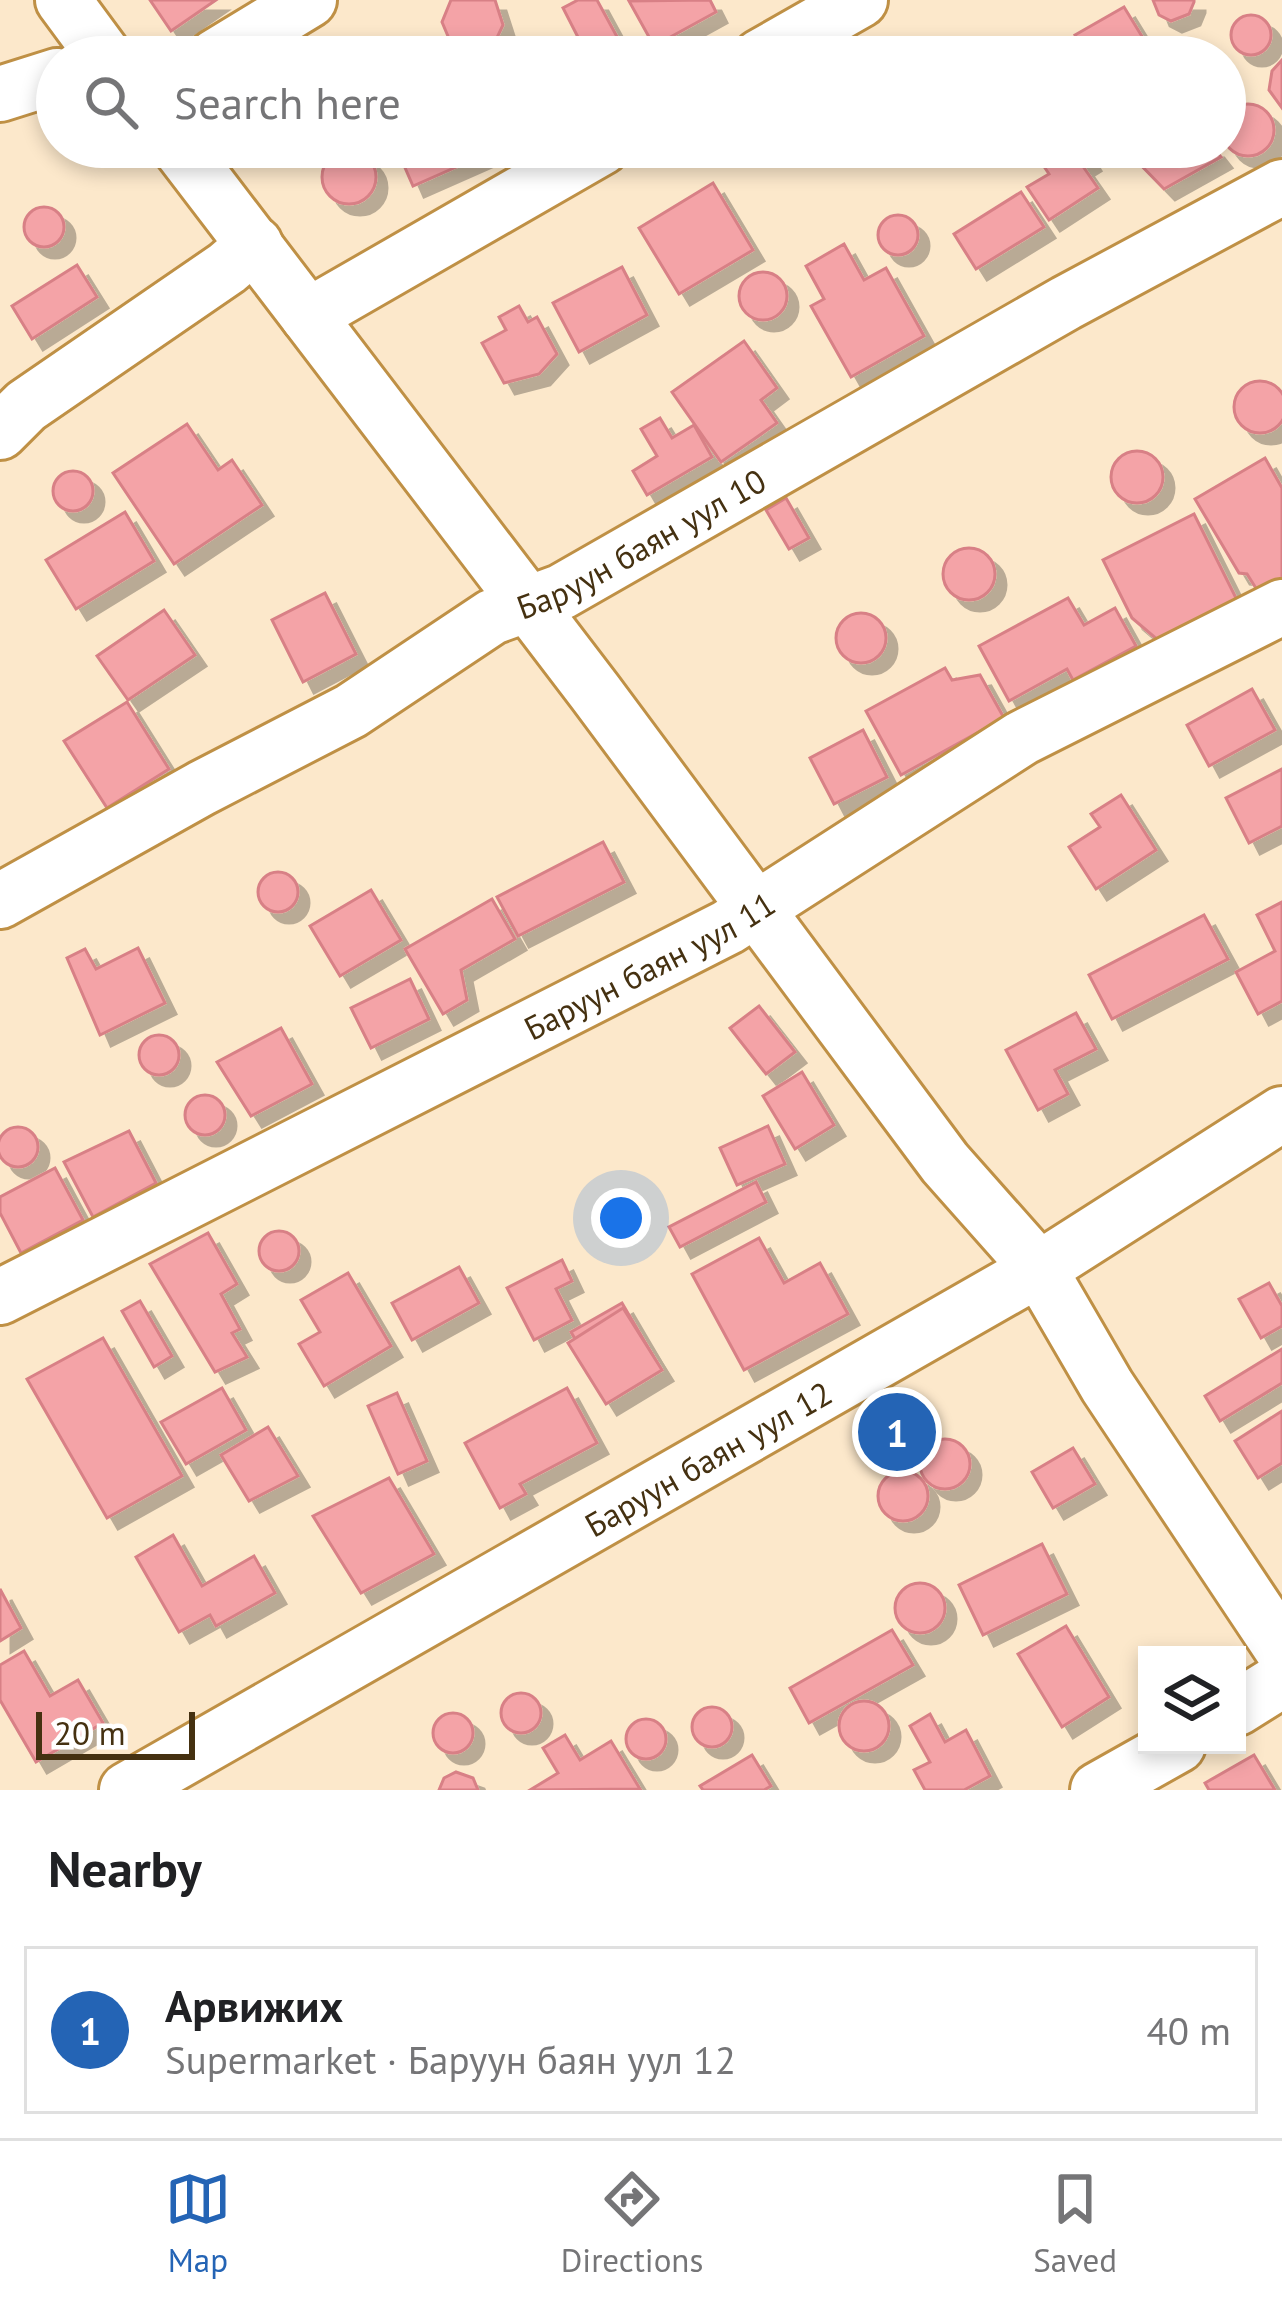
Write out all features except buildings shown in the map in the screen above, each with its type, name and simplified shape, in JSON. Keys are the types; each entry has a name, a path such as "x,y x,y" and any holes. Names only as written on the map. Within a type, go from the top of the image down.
{"street":[{"path":"63,0 90,36"},
{"path":"250,36 309,0"},
{"path":"797,36 860,0"},
{"path":"0,94 36,83"},
{"path":"195,168 945,1163 1039,1269 1107,1386 1282,1649"},
{"path":"308,316 565,168"},
{"name":"Баруун баян уул 10","path":"0,901 351,711 492,617 561,592 1066,303 1282,187"},
{"path":"0,431 26,406 255,244"},
{"name":"Баруун баян уул 11","path":"0,1297 758,910 1022,738 1282,607"},
{"name":"Баруун баян уул 12","path":"127,1790 1039,1269 1282,1114"},
{"path":"1246,1702 1282,1680"},
{"path":"1098,1790 1162,1754"}],"place":[{"name":"Арвижих","path":"897,1432"}]}
